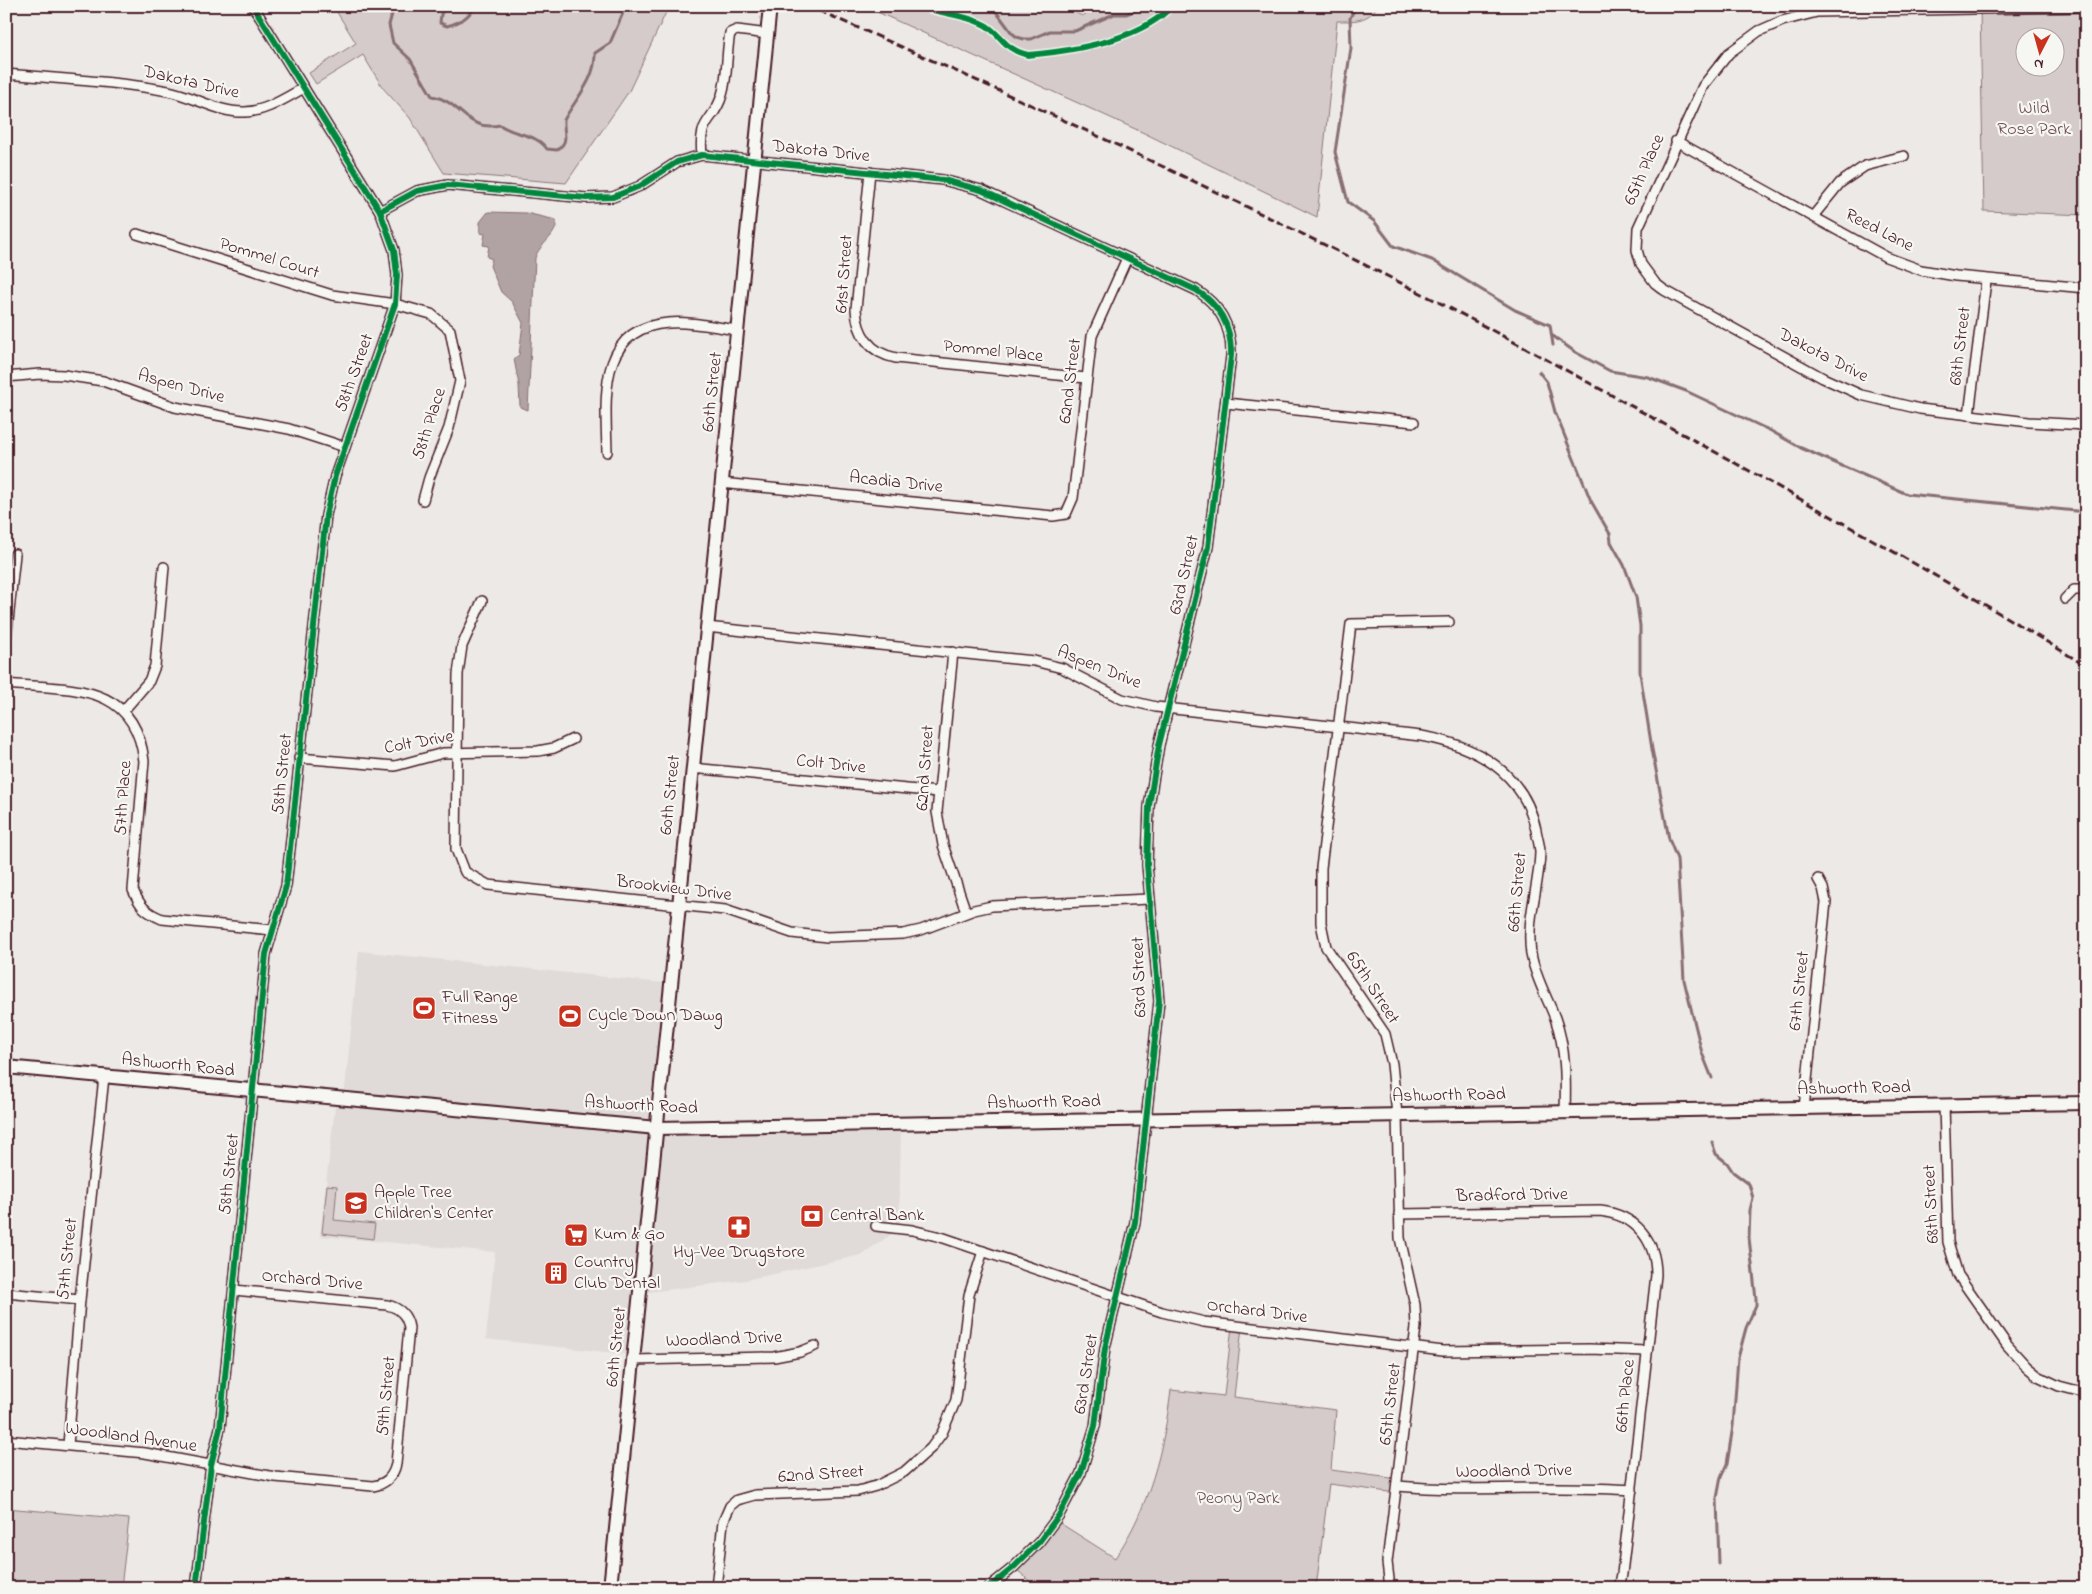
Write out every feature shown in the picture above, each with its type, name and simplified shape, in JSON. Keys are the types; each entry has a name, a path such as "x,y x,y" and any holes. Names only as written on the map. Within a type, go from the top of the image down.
{"main road":[{"name":"60th Street","path":"610,1588 770,6"},
{"name":"Ashworth Road","path":"6,1067 657,1128 2086,1103"}],"street":[{"name":"58th Street","path":"196,1588 211,1465 220,1428 266,954 286,886 322,540 326,515 345,447 395,304 397,275 394,250 380,211 253,6"},
{"name":"65th Place","path":"1638,253 1636,241 1642,216 1694,102 1715,68 1729,53 1759,31 1800,15 1841,8 2086,7"},
{"path":"702,155 702,129 719,104 723,94 730,33 737,30 768,34"},
{"name":"Dakota Drive","path":"6,74 144,87 173,92 222,109 243,112 266,108 304,88"},
{"name":"Reed Lane","path":"1676,141 1895,260 1922,270 1986,281 2086,288"},
{"name":"Dakota Drive","path":"380,211 417,191 448,185 586,198 614,197 640,186 678,162 702,155 943,180 967,184 1206,296 1224,317 1229,332"},
{"path":"1814,215 1840,183 1865,166 1904,156"},
{"name":"61st Street","path":"870,172 857,320 859,330 871,347 880,353 896,358"},
{"name":"Pommel Court","path":"137,234 332,295 395,304"},
{"name":"Dakota Drive","path":"1638,253 1647,274 1664,290 1838,385 1892,404 2029,422 2086,425"},
{"name":"62nd Street","path":"1066,514 1073,498 1092,336 1127,258"},
{"name":"68th Street","path":"1969,415 1986,281"},
{"name":"58th Place","path":"395,304 431,314 450,330 460,381 449,428 429,478 424,500"},
{"path":"607,452 607,378 616,354 623,344 643,329 668,323 737,330"},
{"name":"63rd Street","path":"988,1588 1014,1567 1039,1542 1059,1515 1081,1473 1095,1426 1105,1348 1135,1222 1158,1001 1150,899 1147,836 1148,806 1159,745 1208,547 1231,356 1229,332"},
{"name":"Pommel Place","path":"896,358 1086,378"},
{"name":"Aspen Drive","path":"6,377 64,374 103,382 175,407 289,429 345,447"},
{"path":"1226,403 1414,422"},
{"name":"Acadia Drive","path":"721,483 1053,516 1066,514"},
{"path":"6,641 15,554"},
{"path":"6,684 88,692 103,697 124,710 149,681 155,666 164,567"},
{"path":"2065,599 2074,590 2086,590"},
{"path":"457,751 458,674 462,646 482,601"},
{"name":"65th Street","path":"1390,1588 1387,1562 1414,1348 1415,1305 1400,1238 1397,1115 1392,1064 1385,1034 1326,947 1320,923 1321,868 1351,624 1449,622"},
{"name":"Aspen Drive","path":"706,627 1034,661 1062,668 1122,699 1168,708 1448,740 1477,753"},
{"name":"62nd Street","path":"953,652 938,792 940,830 966,912"},
{"name":"57th Place","path":"124,710 133,722 142,742 144,761 133,890 146,912 162,919 272,930"},
{"name":"Colt Drive","path":"299,758 376,767 395,766 457,751 538,751 554,748 573,739"},
{"name":"Brookview Drive","path":"457,751 456,849 465,872 488,885 725,910 792,933 827,937 903,934 930,927 966,912 1010,905 1078,904 1150,899"},
{"name":"66th Street","path":"1477,753 1508,776 1521,792 1533,818 1540,851 1536,888 1529,920 1530,944 1534,966 1555,1019 1564,1053 1565,1112"},
{"name":"Colt Drive","path":"692,768 938,792"},
{"name":"67th Street","path":"1804,1108 1826,902 1823,888 1818,878"},
{"name":"57th Street","path":"68,1445 80,1300 104,1076"},
{"name":"68th Street","path":"1944,1105 1947,1225 1952,1260 1970,1295 2006,1345 2027,1367 2038,1376 2058,1386 2086,1393"},
{"name":"Bradford Drive","path":"1399,1214 1600,1211 1625,1218"},
{"name":"66th Place","path":"1619,1588 1632,1490 1656,1263 1649,1240 1641,1230 1625,1218"},
{"name":"Orchard Drive","path":"876,1226 925,1232 1182,1318 1443,1351 1598,1349 1647,1351"},
{"name":"62nd Street","path":"716,1588 723,1522 730,1506 738,1500 755,1495 840,1493 876,1486 904,1472 931,1448 950,1417 956,1400 969,1295 983,1251"},
{"name":"Orchard Drive","path":"234,1290 387,1305"},
{"path":"6,1293 80,1300"},
{"name":"59th Street","path":"370,1486 385,1482 394,1472 408,1341 409,1328 406,1316 400,1310 387,1305"},
{"name":"Woodland Drive","path":"633,1360 781,1356 815,1346"},
{"name":"Woodland Avenue","path":"6,1440 145,1453 275,1477 370,1486"},
{"name":"Woodland Drive","path":"1397,1486 1461,1489 1574,1487 1632,1490"}],"shaded area":[{"path":"488,212 526,213 556,220 555,230 540,248 535,258 528,410 520,407 519,385 514,359 519,355 523,323 512,302 501,292 490,266 492,259 487,257 489,246 483,245 485,234 480,233 480,222"},
{"path":"359,951 672,984 657,1127 901,1123 899,1229 861,1255 745,1280 640,1293 634,1355 486,1339 495,1252 320,1236 336,1099 344,1099"}],"green space":[{"path":"338,6 669,6 629,91 566,183 444,173 410,118 383,88 363,55 316,84 309,73 356,43 335,9"},
{"path":"864,6 1063,6 1082,16 1100,6 1378,6 1369,15 1360,20 1337,21 1317,217 1144,133"},
{"name":"Wild Rose Park","path":"2086,7 2086,215 1984,211 1980,9"},
{"path":"327,1185 337,1186 334,1220 375,1224 373,1239 322,1233"},
{"name":"Peony Park","path":"1232,1326 1242,1327 1234,1397 1336,1410 1331,1470 1398,1479 1396,1493 1329,1484 1316,1588 1037,1588 1014,1567 1055,1520 1115,1558 1137,1519 1153,1477 1164,1434 1171,1390 1224,1396"},
{"path":"6,1508 129,1519 121,1588 6,1588"}],"waterway":[{"path":"394,6 389,25 393,43 410,59 432,96 451,104 479,124 488,126 500,125 506,129 532,137 547,149 557,150 565,140 564,120 589,80 595,53 610,43 626,6"},
{"path":"446,6 441,14 440,23 447,26 467,17 474,6"},
{"path":"992,6 1012,33 1024,39 1031,39 1050,31 1075,31 1114,14 1126,14 1147,6"},
{"path":"1356,6 1350,18 1351,48 1335,152 1348,202 1374,221 1393,246 1432,260 1515,310 1550,325 1553,345"},
{"path":"1553,336 1575,352 1610,371 1648,377 1686,391 1771,431 1801,448 1907,494 2086,512"},
{"path":"1539,372 1547,382 1555,412 1591,501 1610,534 1611,542 1624,565 1636,597 1640,626 1640,673 1669,839 1677,859 1684,980 1702,1053 1712,1078"},
{"path":"1712,1142 1716,1154 1727,1163 1733,1172 1749,1184 1753,1198 1750,1210 1749,1238 1756,1299 1756,1305 1746,1328 1738,1358 1733,1426 1727,1464 1721,1477 1717,1498 1719,1564"}],"railway":[{"path":"808,6 1102,138 1319,242 1430,298 1746,469 1942,579 2086,666"}],"cycle path":[{"path":"196,1588 211,1465 220,1428 266,954 286,886 326,515 335,476 395,304 397,275 394,250 380,211 253,6"},
{"path":"918,6 966,18 988,26 1012,49 1028,55 1105,42 1142,27 1158,18 1172,6"},
{"path":"380,211 417,191 448,185 586,198 613,197 640,186 677,162 702,155 943,180 981,190 1196,290 1212,303 1227,326 1231,356 1208,547 1159,745 1149,806 1147,865 1159,1001 1135,1222 1105,1348 1095,1426 1081,1473 1059,1515 1039,1542 1014,1567 988,1588"}],"place":[{"name":"Full Range Fitness","path":"424,1008"},
{"name":"Cycle Down Dawg","path":"570,1016"},
{"name":"Apple Tree Children's Center","path":"356,1203"},
{"name":"Central Bank","path":"812,1216"},
{"name":"Hy-Vee Drugstore","path":"739,1227"},
{"name":"Kum & Go","path":"576,1235"},
{"name":"Country Club Dental","path":"556,1273"}]}
